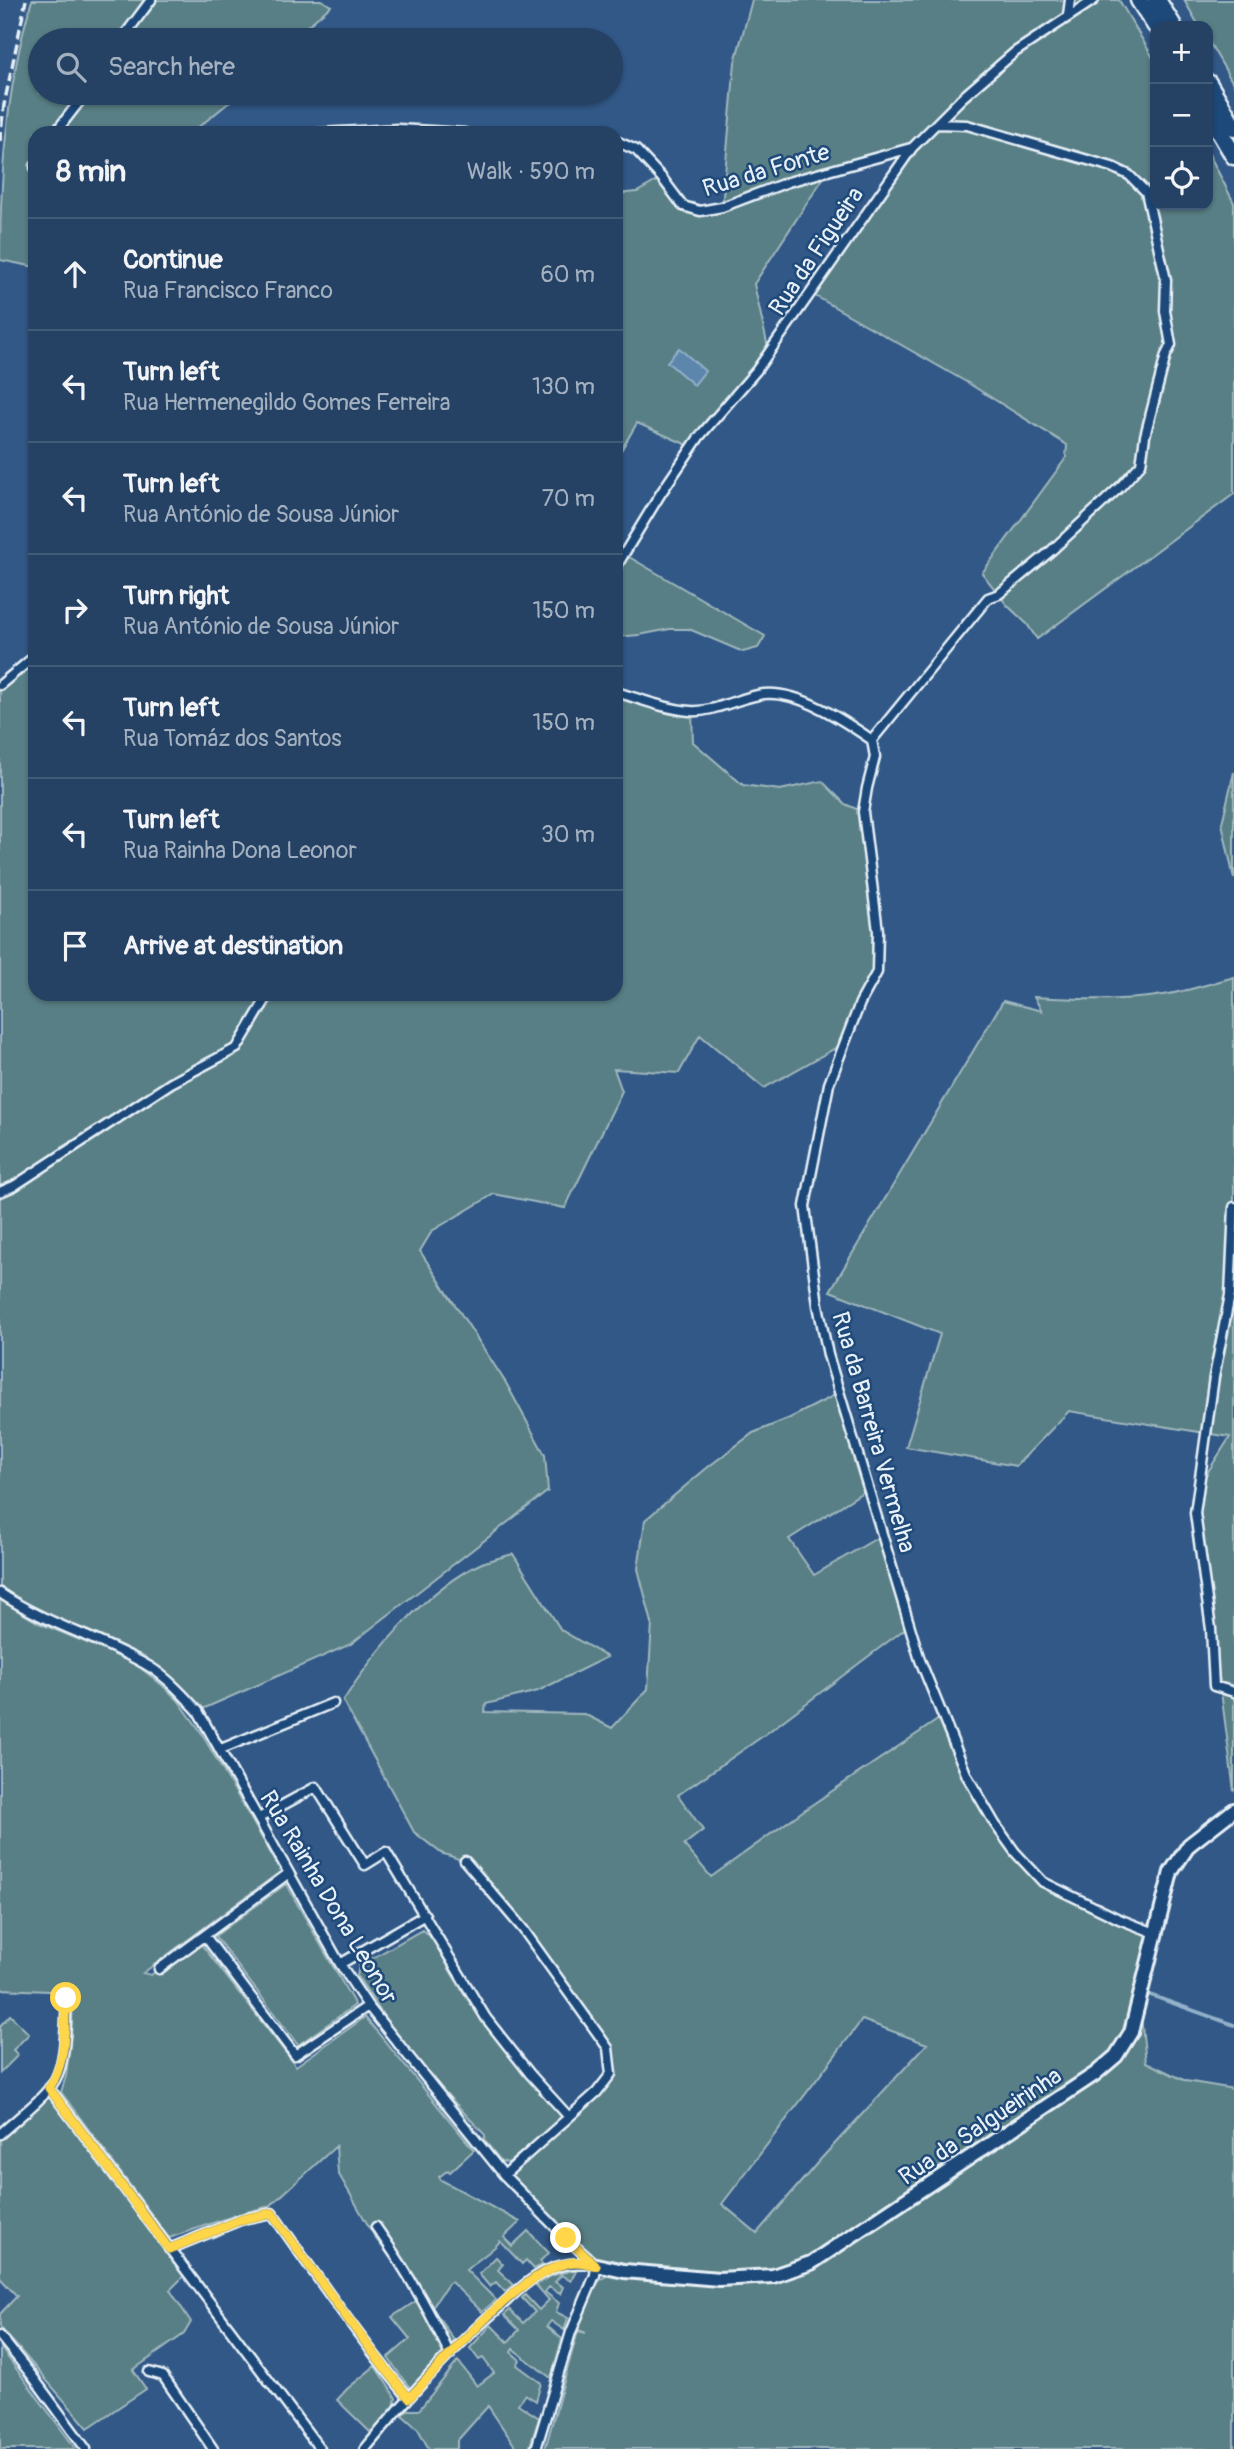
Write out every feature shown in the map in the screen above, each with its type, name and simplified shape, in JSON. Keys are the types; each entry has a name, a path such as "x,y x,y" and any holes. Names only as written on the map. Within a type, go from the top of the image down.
{"highway":[{"path":"1139,0 1153,21"},
{"path":"1157,0 1170,21"},
{"path":"1209,84 1234,127"},
{"path":"1213,120 1234,156"}],"street":[{"path":"130,28 151,0"},
{"path":"1068,15 1070,0"},
{"name":"Rua da Figueira","path":"623,556 699,437 756,371 912,148 1015,52 1094,0"},
{"path":"60,126 77,105"},
{"path":"623,694 692,712 765,694 796,699 837,716 872,740 988,598 999,594 1052,550 1141,464 1145,436 1171,345 1165,312 1166,280 1146,192 1129,174 1112,167 967,125 937,124"},
{"name":"Rua da Fonte","path":"623,144 636,150 683,206 699,212 722,207 788,182 912,148"},
{"path":"0,685 28,662"},
{"name":"Rua da Barreira Vermelha","path":"872,740 875,757 863,812 878,931 877,972 860,1003 830,1084 805,1206 818,1305 828,1355 920,1660 967,1776 985,1808 1015,1852 1043,1882 1119,1919 1155,1933"},
{"path":"0,1192 14,1186 171,1083 237,1048 265,1001"},
{"path":"1234,1207 1230,1294 1214,1377 1195,1513 1211,1629 1214,1686 1234,1692"},
{"name":"Rua Rainha Dona Leonor","path":"0,1593 37,1616 125,1653 153,1669 177,1688 198,1711 340,1964 368,2006 504,2175 596,2266"},
{"path":"221,1749 333,1703"},
{"path":"259,1818 316,1787 365,1865 386,1853 486,2018 530,2074 569,2117"},
{"name":"Rua da Salgueirinha","path":"596,2266 719,2279 773,2276 811,2263 1095,2074 1116,2056 1131,2032 1171,1872 1189,1845 1234,1810"},
{"path":"465,1861 523,1928 608,2048 611,2074 597,2092 504,2175"},
{"path":"159,1969 289,1873"},
{"path":"340,1964 425,1915"},
{"path":"205,1936 295,2055 368,2006"},
{"path":"0,2134 57,2078 62,2060 66,1998"},
{"path":"49,2088 320,2449"},
{"path":"169,2249 243,2219 272,2213 330,2297 409,2398"},
{"path":"376,2227 430,2311 450,2355"},
{"path":"365,2449 409,2398 478,2326 534,2278 545,2271 576,2262 596,2266 595,2275 571,2332 537,2448"},
{"path":"0,2336 86,2449"},
{"path":"149,2372 163,2376 214,2449"}],"green space":[{"path":"32,0 321,0 331,6 305,28 28,28 28,105 226,105 200,126 28,126 28,266 0,260 1,195 7,129 23,31"},
{"path":"752,0 1119,0 1150,53 1150,210 1213,210 1213,162 1234,203 1234,494 1037,639 982,573 1066,458 1067,445 968,383 810,293 911,149 828,171 754,284 769,352 692,447 637,423 623,447 623,193 637,192 662,178 680,202 692,209 722,207 735,62"},
{"path":"1184,0 1234,0 1234,85 1213,49 1213,21 1196,21"},
{"path":"623,556 765,636 758,648 743,652 689,629 670,629 623,636"},
{"path":"28,662 28,1001 623,1001 623,694 692,711 693,742 743,785 780,790 822,781 845,804 863,812 873,889 877,972 846,1042 764,1088 700,1035 679,1073 614,1069 622,1091 565,1208 494,1194 432,1231 420,1251 506,1383 545,1455 548,1491 351,1644 198,1711 153,1669 0,1593 0,685"},
{"path":"1234,772 1234,879 1222,823"},
{"path":"1234,977 1234,1791 1195,1492 1230,1437 1069,1411 1016,1466 906,1447 940,1334 830,1291 1003,1001 1042,1011 1034,997 1149,997"},
{"path":"839,1393 869,1488 789,1539 814,1575 882,1535 910,1625 763,1736 678,1795 703,1830 684,1845 711,1877 942,1717 967,1776 995,1824 1043,1882 1155,1933 1139,1999 1146,2062 1186,2081 1234,2089 1234,2449 545,2449 578,2331 586,2333 576,2329 587,2300 600,2280 610,2274 623,2272 598,2263 507,2175 611,2074 608,2048 523,1929 465,1861 441,1853 414,1832 343,1701 386,1642 422,1604 462,1574 482,1563 513,1554 561,1630 607,1657 538,1691 486,1704 485,1712 584,1714 612,1728 648,1689 652,1623 638,1569 645,1520 753,1433","holes":["862,2020 927,2044 757,2233 722,2204"]},
{"path":"0,1600 39,1623 133,1662 178,1700 199,1729 281,1871 143,1973 151,1975 159,1969 163,1973 201,1944 296,2066 365,2017 474,2150 450,2172 448,2170 439,2177 441,2180 520,2222 504,2237 512,2246 528,2231 549,2253 540,2261 543,2265 534,2269 526,2260 522,2264 500,2241 466,2270 496,2300 482,2312 451,2282 448,2284 432,2307 455,2342 410,2388 388,2358 410,2339 392,2317 422,2297 376,2239 338,2173 336,2146 270,2206 169,2238 61,2092 66,2076 73,1992 0,1989"},
{"path":"286,1884 355,2005 298,2045 215,1936"},
{"path":"422,1930 436,1944 464,1994 491,2031 567,2117 508,2163 501,2161 484,2140 485,2135 427,2073 391,2027 357,1976 359,1966"},
{"path":"10,2015 29,2034 13,2050 18,2055 0,2073 0,2026"},
{"path":"49,2088 187,2273 170,2290 191,2322 184,2334 133,2370 146,2389 88,2428 0,2327 0,2314 17,2296 0,2278 0,2136"},
{"path":"496,2257 503,2264 498,2270 514,2285 505,2292 496,2282 490,2287 479,2274"},
{"path":"577,2269 571,2281 561,2275 555,2282 563,2287 560,2294 549,2287 545,2292 559,2303 556,2312 568,2318 564,2330 551,2321 547,2326 562,2339 551,2378 513,2349 511,2352 520,2360 517,2365 541,2383 536,2401 525,2394 518,2404 539,2418 529,2449 517,2449 488,2406 457,2441 457,2449 429,2449 418,2429 402,2415 407,2410 419,2410 458,2361 477,2386 494,2373 483,2358 479,2360 470,2348 491,2325 508,2342 519,2330 504,2315 510,2310 523,2323 535,2312 522,2298 525,2295 539,2310 549,2300 536,2285 550,2276"},
{"path":"0,2347 76,2449 0,2449"},
{"path":"375,2366 396,2398 394,2407 372,2434 337,2400"}],"water":[{"path":"679,348 705,371 694,385 667,362"}],"waterway":[{"path":"1150,1995 1234,2025"}],"railway":[{"path":"0,141 4,105 26,0"}],"route":[{"path":"66,1998 62,2060 57,2078 49,2088 169,2249 243,2219 272,2213 323,2287 409,2398 478,2326 534,2278 545,2271 576,2262 596,2266 566,2238"}]}
